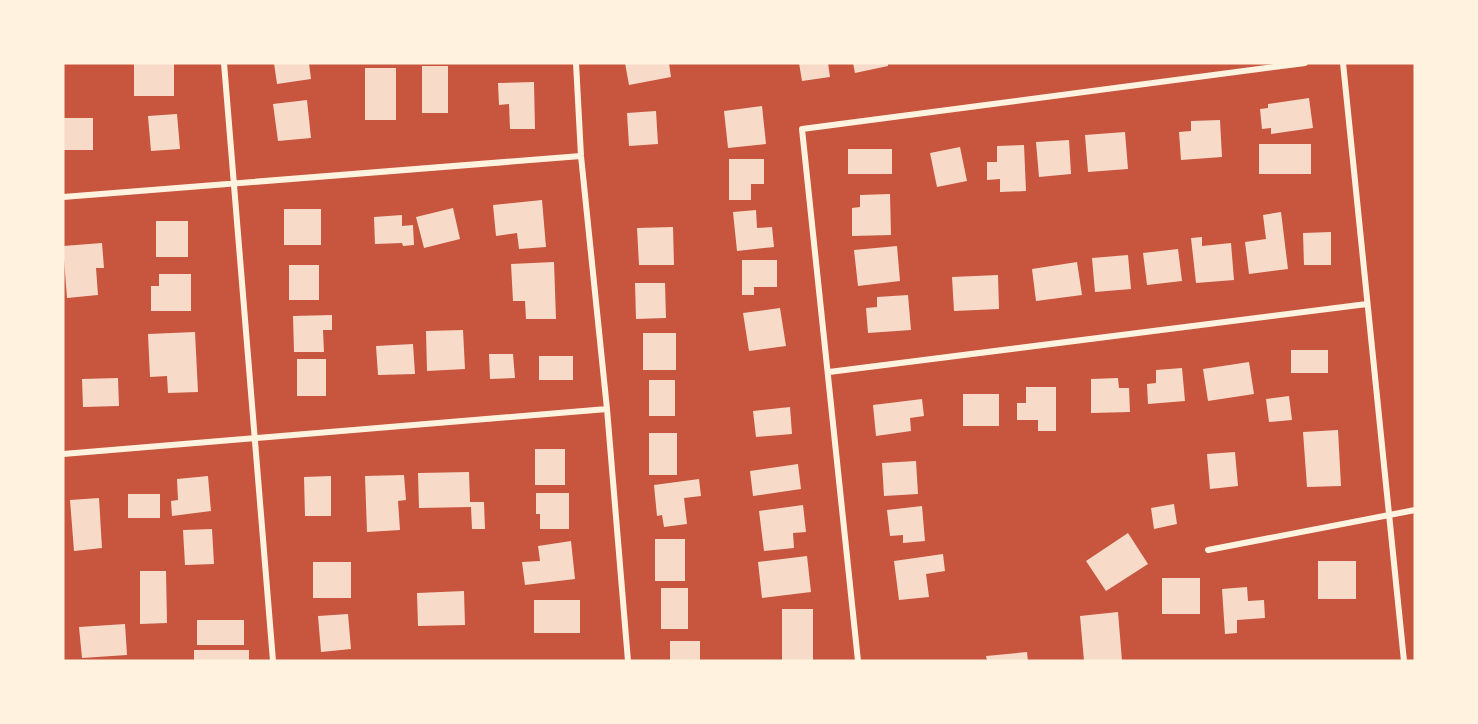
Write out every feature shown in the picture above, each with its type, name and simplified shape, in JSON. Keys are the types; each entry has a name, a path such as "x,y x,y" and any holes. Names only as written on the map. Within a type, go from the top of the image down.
{"street":[{"path":"224,63 273,661"},
{"path":"576,63 581,156 607,409 628,661"},
{"path":"858,661 802,129 1305,63"},
{"path":"1343,63 1404,661"},
{"path":"63,197 581,156"},
{"path":"829,372 1367,304"},
{"path":"63,454 607,409"},
{"path":"1208,549 1415,510"}],"building":[{"path":"134,63 174,63 174,96 134,96"},
{"path":"274,63 309,63 311,79 277,84"},
{"path":"625,63 669,63 671,77 629,85"},
{"path":"799,63 828,63 830,77 802,81"},
{"path":"853,63 888,63 888,66 855,73"},
{"path":"422,66 448,66 448,113 422,113"},
{"path":"365,68 396,68 396,120 365,120"},
{"path":"534,82 535,129 510,129 509,104 499,105 498,83"},
{"path":"1309,98 1313,128 1271,134 1271,128 1262,129 1260,109 1268,108 1268,104"},
{"path":"307,100 311,138 278,141 273,104"},
{"path":"762,106 766,144 728,148 724,111"},
{"path":"656,111 658,144 629,146 627,113"},
{"path":"177,114 180,149 151,151 148,116"},
{"path":"63,118 93,118 93,150 63,150"},
{"path":"1220,120 1222,157 1181,160 1179,132 1191,131 1191,121"},
{"path":"1125,132 1128,169 1088,172 1085,135"},
{"path":"1069,140 1071,174 1039,177 1036,142"},
{"path":"1259,144 1311,144 1311,174 1259,174"},
{"path":"1024,145 1026,191 1000,192 1000,179 987,180 987,162 997,162 997,146"},
{"path":"960,147 967,181 937,187 930,153"},
{"path":"848,149 892,149 892,174 848,174"},
{"path":"729,159 764,159 764,184 751,184 751,200 729,200"},
{"path":"890,194 891,235 852,236 852,208 860,207 860,195"},
{"path":"542,200 546,247 519,249 517,233 496,236 493,205"},
{"path":"453,208 460,239 424,248 416,217"},
{"path":"284,209 321,209 321,245 284,245"},
{"path":"756,210 757,228 772,227 774,247 737,251 733,212"},
{"path":"1281,212 1288,269 1249,274 1245,242 1266,239 1263,215"},
{"path":"402,215 402,226 413,225 414,245 375,244 374,217"},
{"path":"156,221 188,221 188,257 156,257"},
{"path":"673,227 674,265 639,265 637,228"},
{"path":"1331,232 1331,265 1304,265 1303,233"},
{"path":"1202,237 1202,246 1231,243 1234,280 1196,283 1191,238"},
{"path":"102,243 104,268 96,268 98,295 67,298 63,246"},
{"path":"897,246 900,281 858,286 854,250"},
{"path":"1178,249 1182,281 1147,285 1143,253"},
{"path":"1128,255 1131,289 1095,292 1092,258"},
{"path":"742,260 777,260 777,287 754,287 754,295 742,295"},
{"path":"554,262 556,319 526,319 525,301 513,301 511,264"},
{"path":"1077,262 1082,295 1036,301 1032,269"},
{"path":"289,265 319,265 319,300 289,300"},
{"path":"159,274 191,274 191,311 151,311 151,286 159,286"},
{"path":"998,275 999,309 954,311 952,277"},
{"path":"635,283 665,283 666,318 636,319"},
{"path":"908,295 911,330 868,333 866,308 877,307 877,297"},
{"path":"780,308 786,346 749,351 743,313"},
{"path":"332,315 332,330 323,330 324,352 294,352 293,316"},
{"path":"463,330 465,369 427,371 426,331"},
{"path":"195,332 198,392 168,393 167,376 150,377 148,334"},
{"path":"643,333 676,333 676,370 643,370"},
{"path":"413,344 415,374 378,375 376,346"},
{"path":"1291,350 1328,350 1328,373 1291,373"},
{"path":"489,354 513,354 515,378 490,379"},
{"path":"539,356 573,356 573,380 539,380"},
{"path":"297,359 326,359 326,396 297,396"},
{"path":"1249,362 1254,394 1208,401 1203,369"},
{"path":"1182,368 1185,401 1148,404 1147,384 1156,383 1156,370"},
{"path":"118,378 119,406 83,407 82,379"},
{"path":"1118,378 1119,388 1129,388 1130,412 1091,413 1091,379"},
{"path":"649,380 675,380 675,416 649,416"},
{"path":"1026,387 1056,387 1056,431 1038,431 1038,420 1017,420 1017,403 1026,403"},
{"path":"963,394 999,394 999,426 963,426"},
{"path":"1289,396 1292,420 1269,422 1266,399"},
{"path":"922,399 924,416 910,418 911,431 876,436 873,405"},
{"path":"790,407 792,434 756,437 753,411"},
{"path":"1338,430 1341,486 1307,487 1303,432"},
{"path":"649,433 677,433 677,475 649,475"},
{"path":"535,449 565,449 565,485 535,485"},
{"path":"1235,452 1238,486 1210,489 1207,454"},
{"path":"916,461 918,494 884,496 882,463"},
{"path":"798,464 801,489 753,496 750,471"},
{"path":"469,472 470,502 484,502 485,529 472,529 471,507 419,508 418,473"},
{"path":"404,475 406,500 398,501 400,530 367,532 365,476"},
{"path":"208,476 211,511 172,516 171,501 178,500 177,479"},
{"path":"331,476 331,516 305,516 304,477"},
{"path":"699,479 701,496 684,498 687,524 664,527 662,515 657,516 654,485"},
{"path":"536,493 569,493 569,529 540,529 540,514 536,514"},
{"path":"128,494 160,494 160,518 128,518"},
{"path":"99,498 102,548 74,551 70,500"},
{"path":"1174,504 1177,524 1154,529 1151,508"},
{"path":"803,505 806,532 793,533 794,548 764,551 759,511"},
{"path":"922,506 925,541 903,543 903,535 890,536 887,510"},
{"path":"212,529 214,564 185,565 183,530"},
{"path":"1128,533 1148,564 1106,591 1086,561"},
{"path":"655,539 685,539 685,581 655,581"},
{"path":"571,541 575,579 525,585 522,562 540,561 538,546"},
{"path":"943,554 945,571 926,574 929,597 899,600 894,561"},
{"path":"807,556 811,592 762,598 758,562"},
{"path":"1318,561 1356,561 1356,599 1318,599"},
{"path":"313,562 351,562 351,598 313,598"},
{"path":"140,571 166,571 167,623 140,624"},
{"path":"1162,578 1200,578 1200,614 1162,614"},
{"path":"1247,587 1248,601 1264,600 1265,618 1237,620 1237,633 1225,634 1222,589"},
{"path":"661,588 688,588 688,629 661,629"},
{"path":"464,591 465,625 418,626 417,593"},
{"path":"534,600 580,600 580,633 534,633"},
{"path":"782,609 813,609 813,660 782,660"},
{"path":"1118,612 1122,661 1084,661 1080,616"},
{"path":"348,614 351,649 321,652 318,616"},
{"path":"197,620 244,620 244,645 197,645"},
{"path":"125,624 127,655 82,658 79,627"},
{"path":"670,641 700,641 700,661 670,661"},
{"path":"194,650 249,650 249,661 194,661"},
{"path":"1027,652 1028,661 987,661 986,656"}]}
